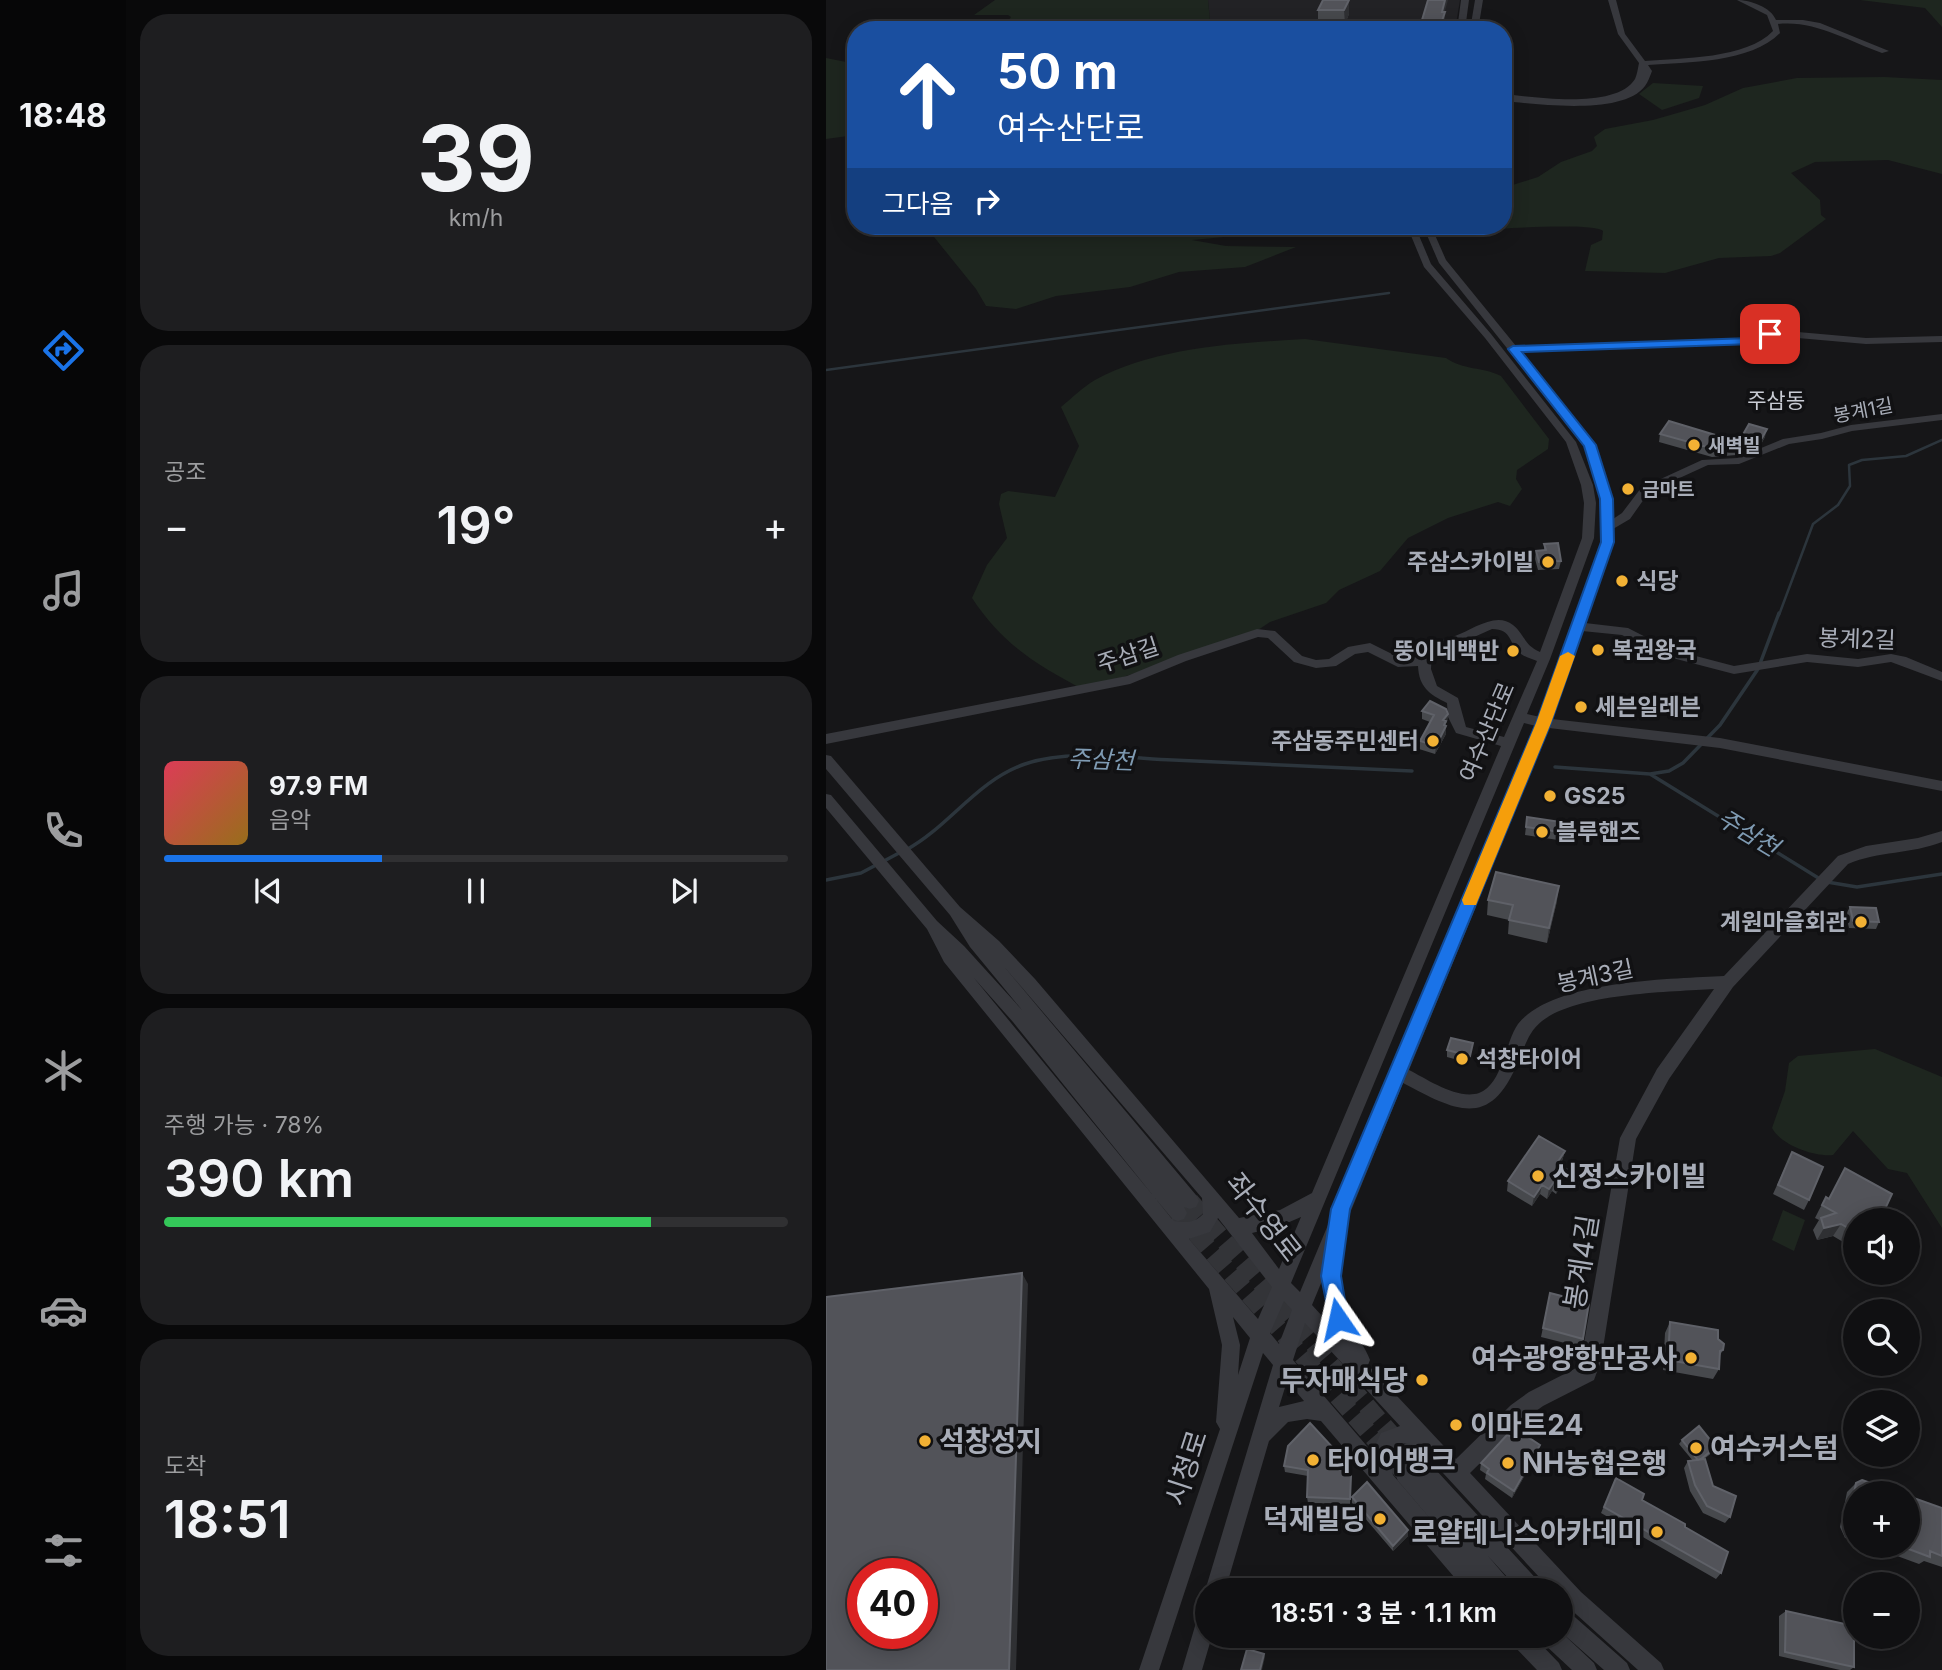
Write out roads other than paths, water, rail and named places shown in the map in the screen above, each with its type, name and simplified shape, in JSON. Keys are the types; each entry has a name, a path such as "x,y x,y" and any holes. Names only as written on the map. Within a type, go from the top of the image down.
{"street":[{"path":"1462,21 1465,0"},
{"path":"1476,21 1479,0"},
{"path":"1512,99 1585,104 1622,97 1638,88 1647,78 1647,67 1635,56 1619,27 1612,0"},
{"path":"1643,63 1720,56 1769,40 1777,32 1766,10 1741,0"},
{"path":"1774,22 1788,20 1814,24 1885,51"},
{"name":"여수산단로","path":"1280,1284 1544,659 1586,548 1589,524 1587,485 1571,442 1488,336 1434,274 1418,248 1414,235"},
{"name":"여수산단로","path":"1301,1306 1544,723 1605,552 1609,526 1603,481 1590,445 1442,261 1431,235"},
{"path":"1513,349 1753,341 1775,333 1866,341 1942,339"},
{"name":"봉계1길","path":"1609,526 1629,514 1645,490 1706,462 1740,461 1787,441 1851,428 1942,417"},
{"path":"1589,524 1609,526"},
{"path":"1507,743 1461,730 1455,717 1454,704 1431,688 1423,662 1430,646 1459,639 1493,625 1509,627 1524,650 1544,659"},
{"name":"봉계2길","path":"1578,626 1624,631 1671,654 1734,670 1807,658 1858,663 1896,659 1942,677"},
{"name":"주삼길","path":"826,739 1130,680 1182,658 1257,633 1274,636 1298,659 1310,663 1332,663 1352,650 1370,647 1398,663 1423,662"},
{"path":"1518,717 1544,723 1717,742 1942,786"},
{"name":"좌수영로","path":"826,760 956,911 975,943 1190,1201"},
{"path":"826,799 932,925 949,958 1174,1221 1214,1282 1468,1578"},
{"path":"1728,982 1843,860 1854,855 1930,842 1942,836"},
{"name":"좌수영로","path":"956,911 987,937 1238,1226 1280,1284 1574,1599 1654,1670"},
{"name":"봉계3길","path":"1398,1072 1459,1100 1479,1102 1489,1097 1497,1087 1523,1030 1528,1022 1540,1013 1602,994 1728,982"},
{"name":"봉계4길","path":"1457,1472 1518,1412 1536,1399 1587,1373 1592,1361 1626,1144 1663,1074 1728,982"},
{"path":"1174,1221 1188,1231 1204,1227 1213,1212 1210,1194"},
{"path":"1238,1226 1278,1221 1296,1213 1319,1197"},
{"path":"1340,1209 1331,1276 1338,1319 1348,1340 1385,1395"},
{"path":"1214,1282 1231,1345 1222,1448"},
{"name":"시청로","path":"1149,1670 1260,1336 1280,1284"},
{"path":"1219,1578 1301,1306"},
{"path":"1258,1445 1267,1427 1279,1417 1307,1408 1326,1412"},
{"path":"1385,1481 1379,1458 1388,1440 1406,1434 1427,1439"},
{"path":"1495,1578 1411,1469 1521,1578"},
{"path":"1573,1629 1620,1670"},
{"path":"1192,1670 1199,1648"},
{"path":"1530,1648 1552,1670"},
{"path":"1563,1648 1587,1670"}],"waterway":[{"path":"826,370 1389,293"},
{"path":"1779,615 1813,524 1838,505 1850,486 1849,465 1862,460 1906,456 1942,440"},
{"path":"1650,774 1669,771 1683,763 1720,725 1758,669 1779,613"},
{"name":"주삼천","path":"906,850 936,829 992,781 1025,764 1042,759 1098,756 1412,771"},
{"name":"주삼천","path":"1555,767 1650,774"},
{"name":"주삼천","path":"1650,774 1820,879"},
{"name":"주삼천","path":"884,861 899,853"},
{"name":"주삼천","path":"826,880 861,873 878,864"},
{"name":"주삼천","path":"1827,882 1857,887 1942,874"}],"tunnel":[{"path":"1190,1201 1417,1464"},
{"path":"1178,1213 1405,1474"}],"place":[{"name":"새벽빌","path":"1694,445"},
{"name":"금마트","path":"1628,489"},
{"name":"주삼스카이빌","path":"1548,562"},
{"name":"식당","path":"1622,581"},
{"name":"복권왕국","path":"1598,650"},
{"name":"뚱이네백반","path":"1513,651"},
{"name":"세븐일레븐","path":"1581,707"},
{"name":"주삼동주민센터","path":"1433,741"},
{"name":"GS25","path":"1550,796"},
{"name":"블루핸즈","path":"1542,832"},
{"name":"계원마을회관","path":"1861,922"},
{"name":"석창타이어","path":"1462,1059"},
{"name":"신정스카이빌","path":"1538,1176"},
{"name":"여수광양항만공사","path":"1691,1358"},
{"name":"두자매식당","path":"1422,1380"},
{"name":"이마트24","path":"1456,1425"},
{"name":"석창성지","path":"925,1441"},
{"name":"여수커스텀","path":"1696,1448"},
{"name":"타이어뱅크","path":"1313,1460"},
{"name":"NH농협은행","path":"1508,1463"},
{"name":"덕재빌딩","path":"1380,1519"},
{"name":"로얄테니스아카데미","path":"1657,1532"}],"district":[{"name":"주삼동","path":"1776,401"}]}
